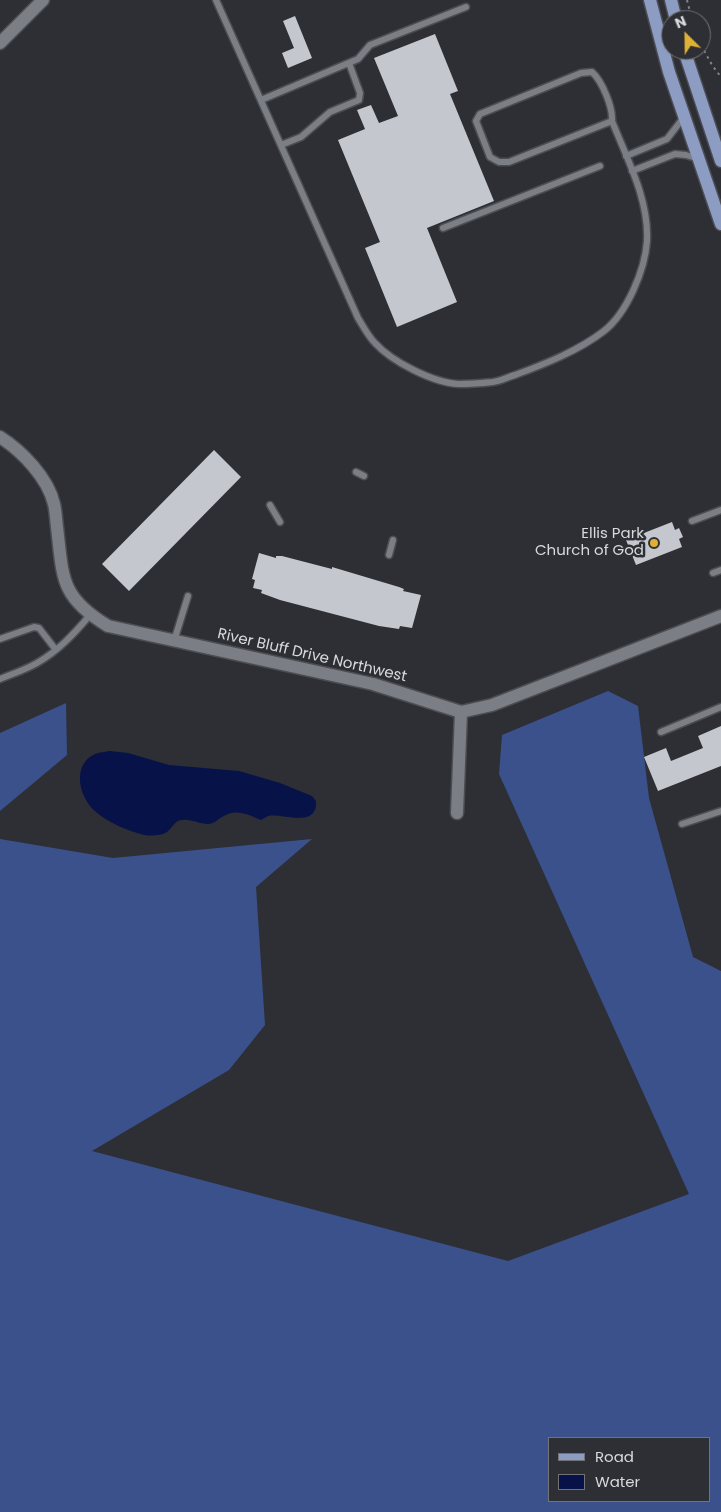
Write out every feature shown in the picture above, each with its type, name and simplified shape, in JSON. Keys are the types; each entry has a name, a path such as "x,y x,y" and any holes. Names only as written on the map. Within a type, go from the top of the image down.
{"main road":[{"path":"650,0 669,72 721,224"},
{"path":"687,60 721,162"}],"street":[{"path":"0,43 43,0"},
{"name":"River Bluff Drive Northwest","path":"0,437 15,448 43,480 54,503 62,572 73,598 90,615 108,626 373,684 461,712"},
{"path":"457,813 461,712 492,705 721,616"}],"lane":[{"path":"216,0 358,318 375,344 398,362 425,375 458,384 494,382 534,368 574,350 605,330 628,302 642,270 647,241 646,211 612,121 613,112 598,77 592,72 580,72 480,114 476,121 490,157 499,162 509,162 612,121"},
{"path":"261,100 358,59 370,45 466,7"},
{"path":"281,145 301,137 330,112 359,100 360,93 349,63"},
{"path":"626,156 667,139 684,116"},
{"path":"632,171 674,154 699,159"},
{"path":"442,228 600,166"},
{"path":"356,472 364,476"},
{"path":"270,505 280,522"},
{"path":"692,521 721,510"},
{"path":"388,555 393,540"},
{"path":"713,573 721,570"},
{"path":"174,641 188,596"},
{"path":"0,679 36,664 56,650 90,615"},
{"path":"0,639 34,627 39,628 56,650"},
{"path":"661,732 721,707"},
{"path":"682,824 721,811"}],"path":[{"path":"709,60 721,77"}],"shaded area":[{"path":"608,691 638,706 649,798 693,957 721,971 721,1512 0,1512 0,839 113,858 312,839 256,887 265,1025 229,1070 92,1151 508,1261 689,1194 499,774 502,735"},
{"path":"66,703 67,755 0,811 0,733"}],"water":[{"path":"110,751 128,753 169,765 239,771 280,783 312,796 316,801 315,810 311,815 305,817 268,816 261,820 237,812 227,814 210,824 186,820 178,821 167,832 159,835 153,836 138,833 107,820 96,812 85,799 80,782 80,773 83,766 87,759 95,754"}],"building":[{"path":"295,16 312,58 288,68 282,53 294,48 283,21"},
{"path":"435,34 458,91 450,94 494,201 427,228 457,302 397,327 365,248 380,242 338,140 365,129 357,110 371,105 379,123 398,116 374,58"},
{"path":"214,450 241,477 129,591 102,564"},
{"name":"Ellis Park Church of God","path":"672,522 675,530 679,528 683,537 679,539 682,547 636,565 626,540"},
{"path":"259,553 276,558 276,556 282,556 332,569 332,567 399,587 404,589 403,591 421,595 412,628 400,626 399,629 379,626 280,600 261,593 262,590 253,588 255,580 252,579"},
{"path":"721,726 721,766 658,791 644,757 666,748 671,761 703,748 698,736"}],"place":[{"name":"Ellis Park Church of God","path":"654,543"}]}
